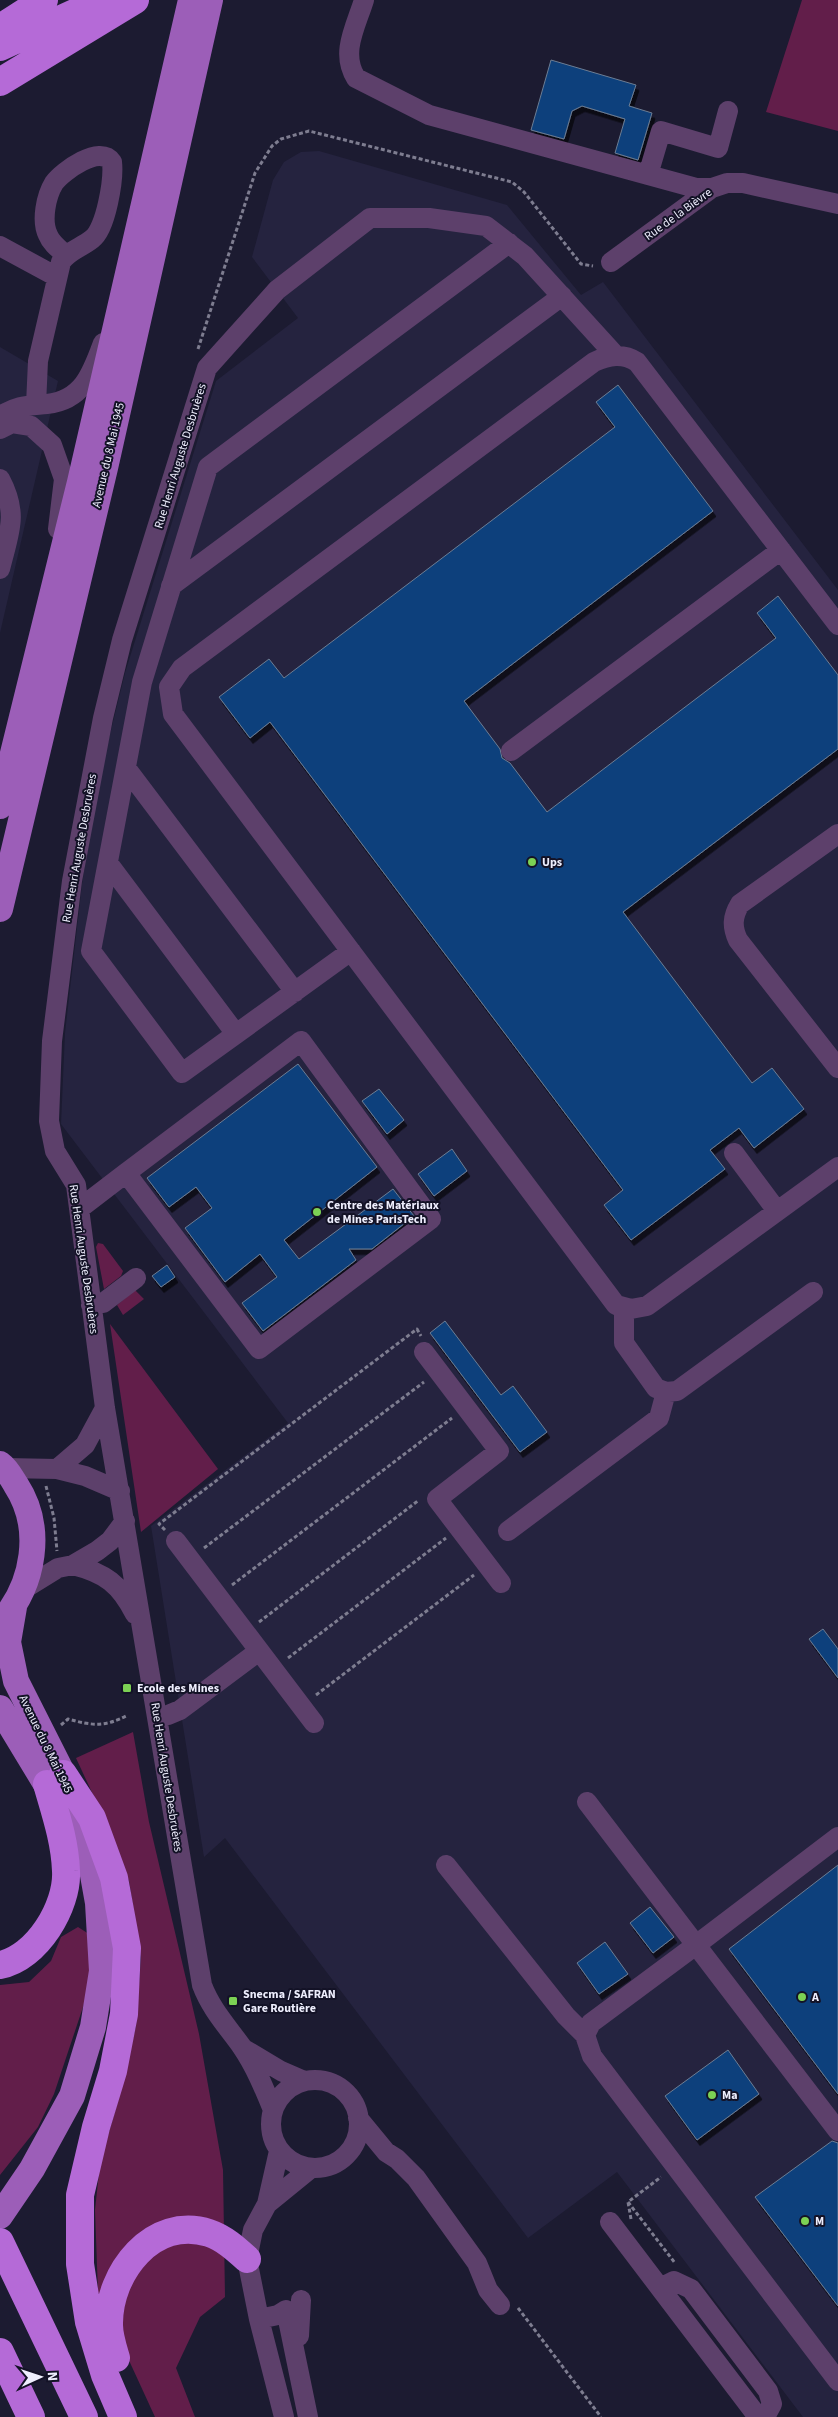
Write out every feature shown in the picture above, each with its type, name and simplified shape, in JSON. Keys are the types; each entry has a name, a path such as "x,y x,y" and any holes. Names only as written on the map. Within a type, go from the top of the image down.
{"highway":[{"path":"0,28 44,0"},
{"path":"0,47 103,0"},
{"path":"0,82 135,0"},
{"path":"0,1965 6,1964 36,1945 57,1913 66,1872 54,1779"},
{"path":"54,1779 92,1818 111,1869 127,1948 124,2014 80,2195 80,2264 89,2322 105,2375 123,2417"},
{"path":"134,2417 115,2357 109,2325 114,2289 122,2270 151,2240 179,2231 209,2233 226,2242 247,2259"},
{"path":"0,2242 84,2417"},
{"path":"0,2352 32,2417"},
{"path":"0,2391 12,2417"}],"main road":[{"name":"Avenue du 8 Mai 1945","path":"0,909 103,477 210,0"},
{"name":"Avenue du 8 Mai 1945","path":"0,806 57,568 80,482 189,6"},
{"name":"Avenue du 8 Mai 1945","path":"3,1466 23,1495 32,1525 33,1558 13,1607 8,1642 16,1681 54,1779"},
{"name":"Avenue du 8 Mai 1945","path":"0,1708 54,1779 86,1836 98,1903 102,1971 93,2027 72,2096 29,2163 0,2216"},
{"name":"Avenue du 8 Mai 1945","path":"0,2195 29,2163"}],"street":[{"path":"364,0 348,51 349,68 356,78 429,115 696,188 712,188"},
{"path":"648,175 661,131 718,148 728,111"},
{"path":"36,405 38,361 61,262 66,255 94,238 103,225 113,171 112,162 105,156 99,155 85,159 60,176 49,193 46,216 47,235 53,244 66,255"},
{"name":"Rue de la Bièvre","path":"611,262 712,188 727,183 743,183 838,204"},
{"name":"Rue Henri Auguste Desbruères","path":"273,2110 243,2048 210,2004 202,1985 105,1408 76,1185 56,1151 49,1121 52,1041 72,881 103,718 122,640 207,368 277,290 370,218 429,218 486,226 525,256 616,356"},
{"path":"351,951 182,1073 91,951 142,682 208,467 509,243"},
{"path":"0,246 57,277"},
{"path":"0,416 16,407 64,400 80,390 97,360 124,284"},
{"path":"172,586 562,296"},
{"path":"838,625 637,362 628,356 604,357 586,368 182,668 169,687 173,714 616,1305 624,1308 647,1306 838,1167"},
{"path":"0,429 12,423 31,426 52,444 64,479 58,526 57,568"},
{"path":"0,479 9,496 13,518 0,569"},
{"path":"512,751 781,550"},
{"path":"142,682 169,687"},
{"path":"126,768 294,992"},
{"path":"838,834 740,904 733,921 734,932 738,940 838,1068"},
{"path":"108,863 236,1034"},
{"path":"79,1209 126,1173 301,1040 431,1219 259,1350 126,1173"},
{"path":"734,1153 778,1211"},
{"path":"91,1306 103,1303 136,1278"},
{"path":"624,1308 624,1343 656,1388 666,1392 677,1392 813,1292"},
{"path":"424,1346 438,1371 499,1451 437,1499 501,1583"},
{"path":"508,1531 659,1418 666,1392"},
{"path":"57,1470 84,1445 105,1408"},
{"path":"3,1466 57,1470 85,1476 120,1491"},
{"path":"72,1566 110,1540 125,1522"},
{"path":"176,1541 314,1723"},
{"path":"13,1607 58,1568 72,1566 90,1570 118,1585 126,1596 142,1630"},
{"path":"157,1716 168,1715 180,1710 259,1651"},
{"path":"587,1802 838,2131"},
{"path":"585,2034 591,2023 838,1837"},
{"path":"446,1865 566,2016 585,2034 592,2056 838,2381"},
{"name":"Rue Henri Auguste Desbruères","path":"243,2048 281,2071 304,2081"},
{"name":"Rue Henri Auguste Desbruères","path":"279,2151 270,2132 273,2110 285,2090 313,2079 328,2081 342,2088 352,2099 359,2127 356,2141 349,2153"},
{"path":"358,2118 386,2152 397,2159 416,2178 476,2263 488,2290 508,2304"},
{"path":"284,2417 258,2319 247,2259 253,2230 267,2204 279,2151 297,2165 310,2169 325,2168 338,2162 349,2153 386,2152"},
{"path":"267,2204 310,2169"},
{"path":"610,2222 758,2417"},
{"path":"660,2288 674,2281 691,2289 768,2391 772,2404 765,2417"},
{"path":"258,2319 278,2315 294,2305 297,2355 308,2417"}],"path":[{"path":"176,1541 159,1524 416,1329 424,1346"},
{"path":"190,1559 438,1371"},
{"path":"218,1596 466,1407"},
{"path":"245,1632 440,1484 446,1492"},
{"path":"273,1669 459,1528"},
{"path":"301,1706 487,1565"},
{"path":"58,1730 64,1720 68,1719 97,1725 111,1724 128,1715"},
{"path":"635,2196 675,2166"},
{"path":"508,2304 601,2417"}],"shaded area":[{"path":"802,0 838,0 838,131 766,112"},
{"name":"Ups","path":"319,151 507,205 581,295 603,282 838,590 838,2417 803,2417 617,2172 528,2238 225,1838 204,1857 151,1526 288,1423 61,1124 65,1033 82,884 98,783 125,673 216,381 298,318 252,257 273,180 284,162 301,152"},
{"path":"0,347 58,381 0,633"},
{"path":"98,1243 103,1244 123,1271 121,1276 104,1289 96,1247"},
{"path":"135,1290 144,1299 123,1315 117,1305"},
{"path":"110,1324 218,1469 141,1532"},
{"path":"133,1732 149,1822 199,2034 223,2170 225,2297 200,2317 176,2368 195,2417 155,2417 98,2293 95,2210 100,2163 118,2101 136,2026 141,1957 129,1881 101,1812 76,1758"},
{"path":"78,1927 92,1936 94,1974 54,2094 38,2127 0,2175 0,1985 29,1982 51,1961 61,1937"}],"building":[{"path":"551,60 636,85 629,106 652,113 638,160 615,153 625,119 582,106 572,111 564,139 531,130"},
{"name":"Ups","path":"618,385 713,511 464,701 500,749 502,758 510,763 547,812 776,638 757,613 778,596 838,675 838,749 623,912 752,1083 772,1068 804,1109 754,1148 739,1128 710,1150 725,1169 631,1240 604,1205 623,1190 270,722 250,738 219,697 269,659 284,678 615,427 596,402"},
{"path":"298,1064 377,1167 284,1240 299,1259 393,1189 414,1216 372,1249 349,1249 356,1260 263,1331 242,1303 277,1277 260,1254 225,1282 185,1228 212,1208 196,1187 169,1207 147,1178"},
{"path":"379,1089 404,1120 387,1134 362,1101"},
{"path":"452,1149 467,1171 434,1196 418,1174"},
{"path":"167,1265 175,1277 161,1287 152,1276"},
{"path":"445,1321 501,1395 513,1386 547,1432 520,1452 430,1333"},
{"path":"823,1629 838,1649 838,1678 809,1639"},
{"name":"A","path":"838,1865 838,2094 729,1949"},
{"path":"650,1907 674,1937 653,1953 630,1923"},
{"path":"605,1942 628,1974 599,1994 577,1963"},
{"name":"Ma","path":"728,2050 759,2094 697,2140 665,2096"},
{"name":"M","path":"832,2141 838,2143 838,2306 755,2197"}],"place":[{"name":"Ups","path":"532,862"},
{"name":"Centre des Matériaux de Mines ParisTech","path":"317,1212"},
{"name":"Ecole des Mines","path":"127,1688"},
{"name":"A","path":"802,1997"},
{"name":"Snecma / SAFRAN Gare Routière","path":"233,2001"},
{"name":"Ma","path":"712,2095"},
{"name":"M","path":"805,2221"}]}
